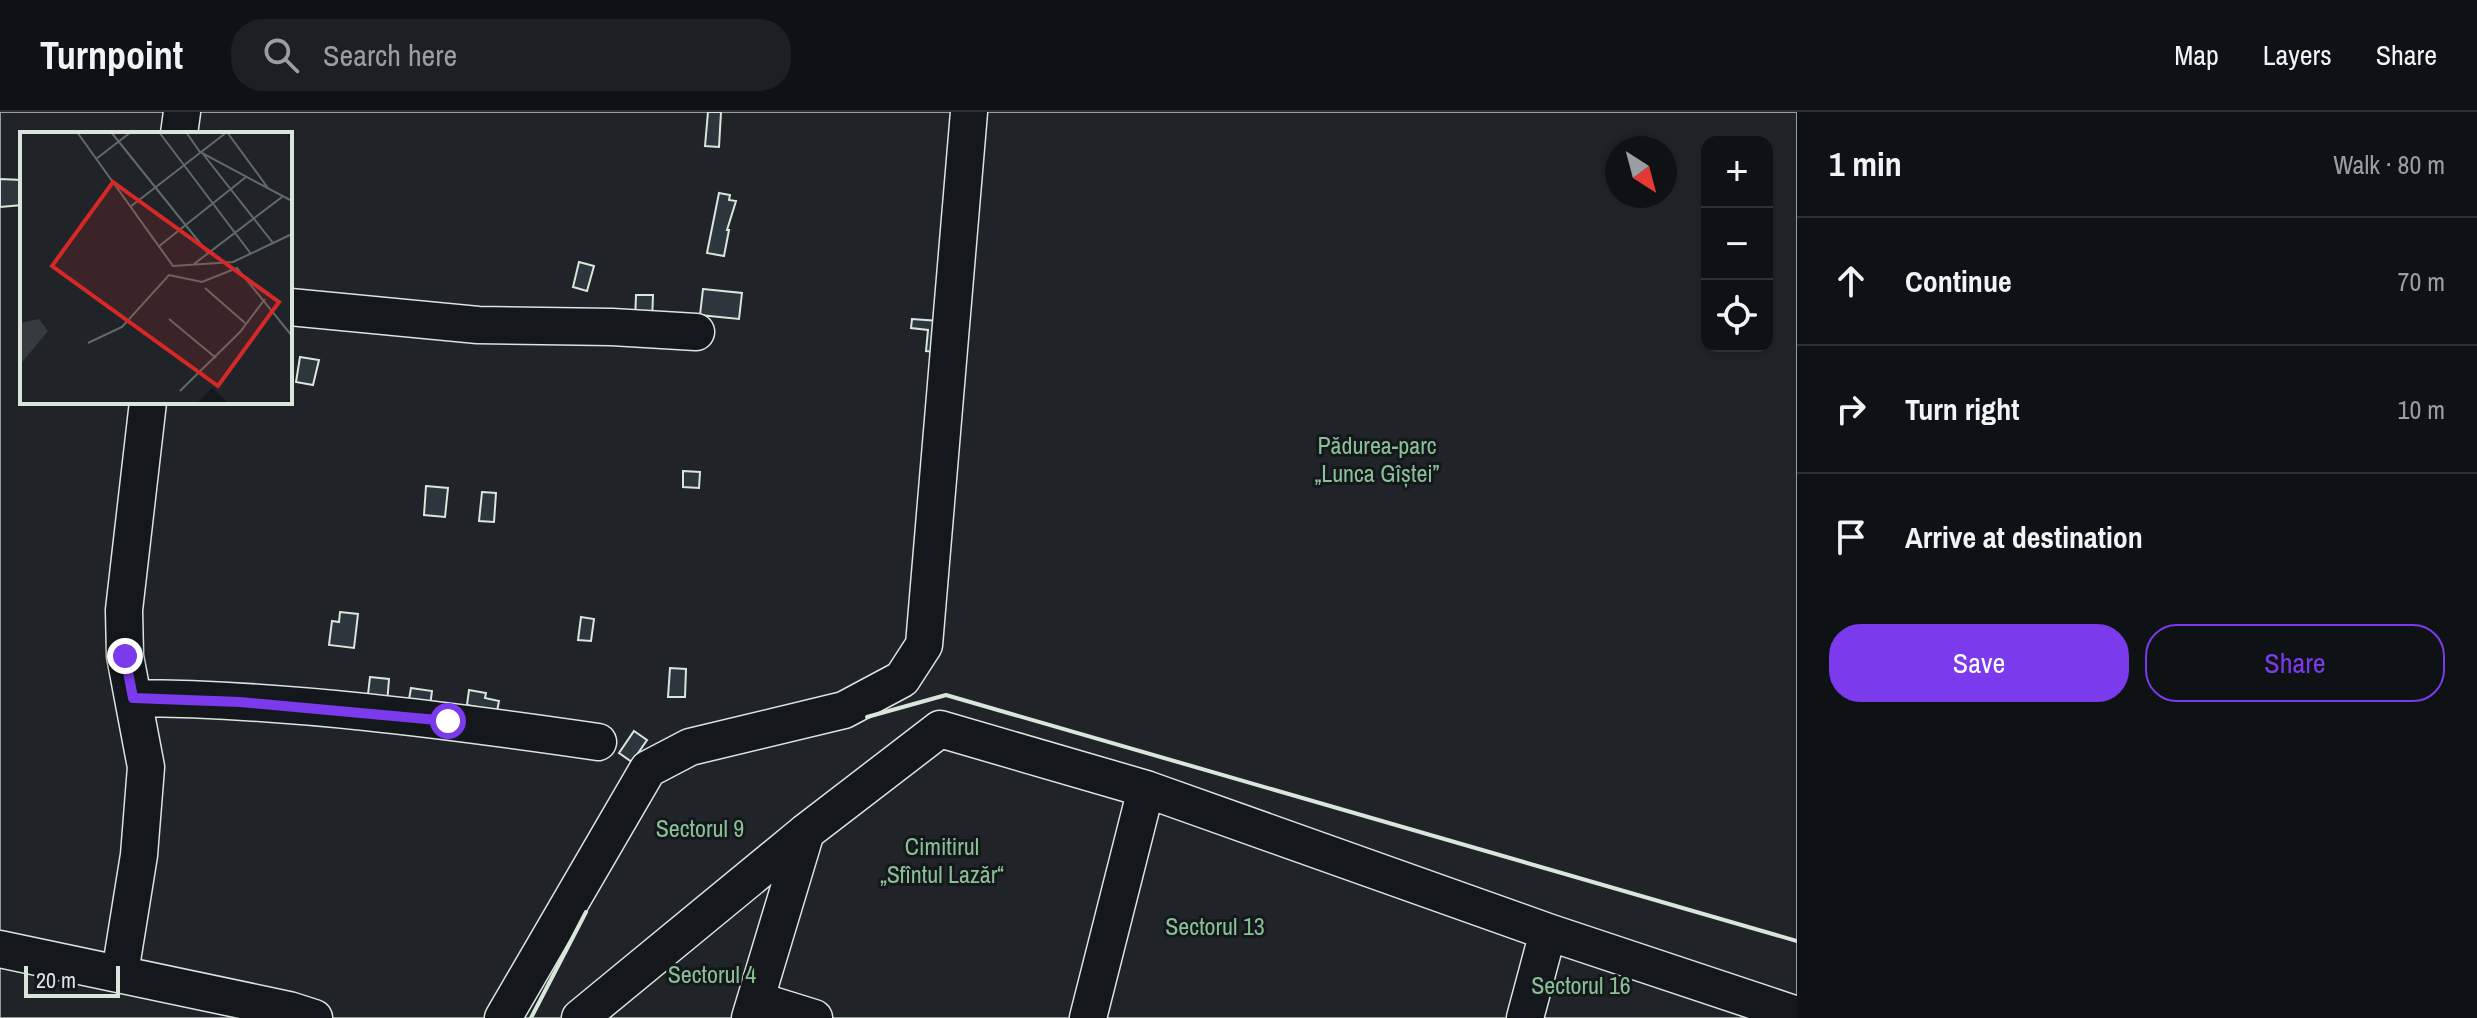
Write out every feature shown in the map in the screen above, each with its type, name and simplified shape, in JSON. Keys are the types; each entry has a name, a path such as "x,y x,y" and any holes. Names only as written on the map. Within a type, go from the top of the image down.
{"lane":[{"path":"179,132 182,112"},
{"path":"503,1018 648,769 690,747 844,710 902,679 924,645 969,112"},
{"path":"292,307 478,325 696,332"},
{"path":"120,973 139,855 146,767 125,656 124,610 148,404"},
{"path":"133,698 240,702 448,721 598,742"},
{"path":"580,1018 806,832 940,729 1146,789 1548,932 1797,1015"},
{"path":"1088,1018 1146,789"},
{"path":"806,832 753,1009 814,1018"},
{"path":"1525,1018 1548,932"},
{"path":"0,949 289,1010 314,1018"}],"green space":[{"path":"0,112 1797,112 1797,1018 0,1018"}],"building":[{"path":"708,112 721,112 719,147 705,146"},
{"path":"0,179 20,180 20,205 0,207"},
{"path":"719,193 730,195 729,200 736,201 727,230 724,256 707,253"},
{"path":"579,262 594,266 587,291 573,287"},
{"path":"703,289 742,293 739,319 700,315"},
{"path":"636,295 653,295 652,322 635,322"},
{"path":"912,319 939,321 936,352 926,351 928,330 911,328"},
{"path":"300,357 319,360 313,385 296,382"},
{"path":"683,471 700,472 699,488 683,487"},
{"path":"426,486 448,488 445,517 424,515"},
{"path":"482,492 496,493 494,522 479,521"},
{"path":"340,612 358,614 354,648 329,645 332,621 339,622"},
{"path":"581,617 594,619 591,641 578,640"},
{"path":"670,668 686,669 685,697 668,697"},
{"path":"370,677 389,679 387,704 367,703"},
{"path":"411,688 432,691 429,714 407,711"},
{"path":"469,690 486,693 485,698 499,701 497,711 467,705"},
{"path":"634,731 647,740 632,762 619,753"}],"wall":[{"path":"867,717 946,695 1797,941"},
{"path":"531,1018 586,912"}],"route":[{"path":"125,656 133,698 240,702 448,721"}],"park label":[{"name":"Pădurea-parc „Lunca Gîștei”","path":"1377,459"},
{"name":"Sectorul 9","path":"700,828"},
{"name":"Cimitirul „Sfîntul Lazăr“","path":"942,860"},
{"name":"Sectorul 13","path":"1215,926"},
{"name":"Sectorul 4","path":"712,974"},
{"name":"Sectorul 16","path":"1581,985"}]}
